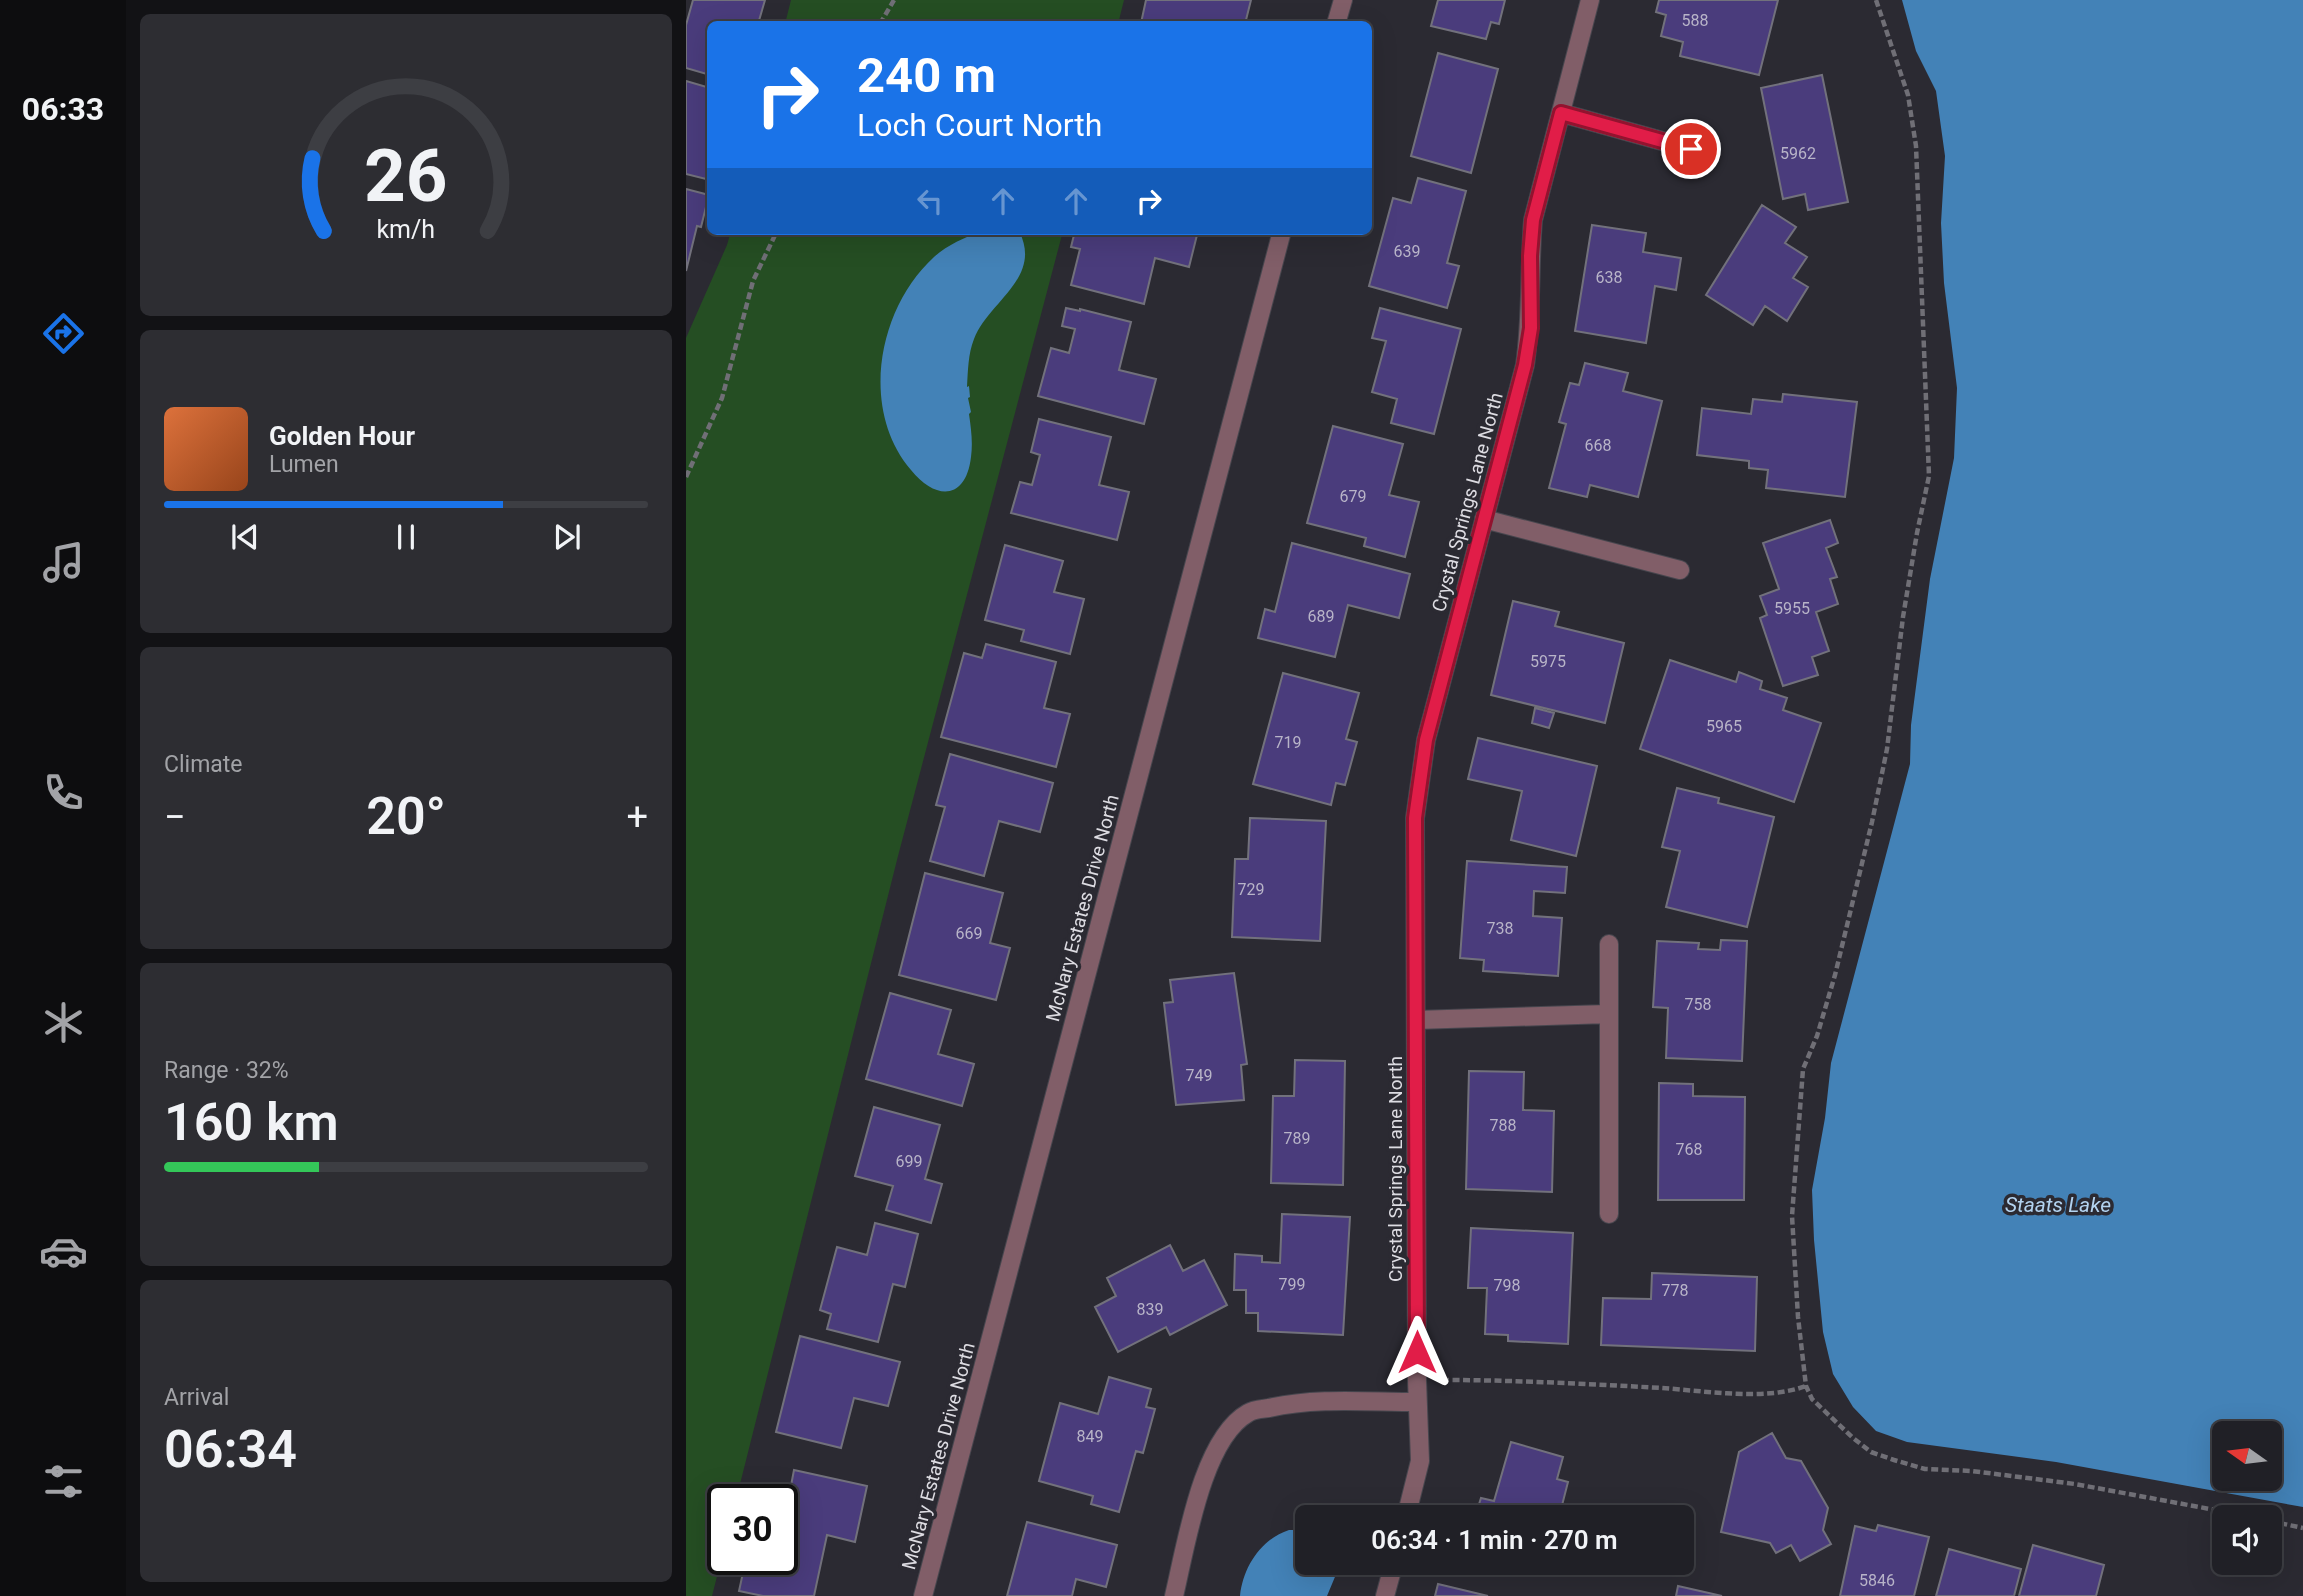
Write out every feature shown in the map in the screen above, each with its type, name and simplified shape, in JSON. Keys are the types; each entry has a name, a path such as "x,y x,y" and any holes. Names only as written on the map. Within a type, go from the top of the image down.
{"street":[{"path":"1337,21 1343,0"},
{"name":"Crystal Springs Lane North","path":"1409,1505 1420,1461 1417,1380 1415,818 1418,786 1426,740 1525,365 1531,328 1530,256 1533,220 1590,0"},
{"path":"1561,113 1691,149"},
{"name":"McNary Estates Drive North","path":"923,1596 1281,235"},
{"path":"1484,519 1680,570"},
{"path":"1609,944 1609,1214"},
{"path":"1416,1020 1608,1014"},
{"path":"1174,1596 1199,1494 1213,1455 1226,1432 1249,1412 1297,1402 1418,1402"},
{"path":"1385,1596 1391,1575"}],"path":[{"path":"882,21 894,0"},
{"path":"1876,0 1908,95 1916,146 1929,421 1929,476 1905,605 1888,749 1835,975 1804,1069 1792,1216 1798,1317 1806,1386 1812,1399 1853,1438 1871,1452 1894,1460 1925,1469 1972,1471 2075,1484 2212,1509"},
{"path":"686,477 722,398 753,281 775,235"},
{"path":"1417,1380 1509,1380 1742,1393 1791,1392 1806,1386"},
{"path":"2282,1524 2303,1528"}],"green space":[{"path":"791,0 1124,0 1119,21 786,21"},
{"path":"730,235 1062,235 898,856 740,1484 707,1484 707,1575 717,1575 712,1596 686,1596 686,338"}],"water":[{"name":"Staats Lake","path":"1902,0 2303,0 2303,1507 2215,1491 2282,1491 2282,1421 2212,1421 2212,1490 2056,1462 1907,1442 1876,1431 1853,1407 1833,1374 1823,1332 1812,1190 1825,1118 1831,1063 1910,764 1911,725 1930,579 1954,458 1957,388 1944,283 1941,223 1945,156 1936,91 1916,51"},
{"path":"972,235 1020,235 1025,248 1024,262 1019,276 981,325 974,339 969,357 967,387 969,386 972,440 968,471 963,482 956,488 940,491 930,487 911,470 895,445 885,418 881,389 882,360 888,331 899,303 915,278 934,257"},
{"path":"1295,1530 1295,1575 1336,1575 1327,1596 1240,1596 1249,1565 1262,1547 1279,1534"}],"building":[{"path":"693,0 765,0 759,21 707,21 707,74 686,68 686,25"},
{"path":"1146,0 1251,0 1246,21 1141,21"},
{"path":"1438,0 1505,0 1499,24 1491,22 1486,39 1431,26"},
{"path":"1659,0 1778,0 1759,75 1680,56 1683,42 1661,36 1666,15 1656,12"},
{"path":"1438,53 1498,69 1471,173 1411,156"},
{"path":"1822,75 1848,202 1808,210 1805,194 1783,199 1761,88"},
{"path":"686,81 707,87 707,179 686,174"},
{"path":"1418,178 1466,191 1447,263 1459,266 1447,308 1369,286 1393,198 1411,203"},
{"path":"686,189 707,194 707,203 701,227 697,226 686,271"},
{"path":"1762,205 1796,227 1785,243 1807,257 1793,278 1808,287 1787,321 1765,306 1753,325 1706,295"},
{"path":"1592,225 1646,233 1643,252 1681,258 1676,290 1655,286 1646,343 1575,331"},
{"path":"1074,235 1197,235 1189,267 1155,258 1144,304 1071,285 1080,249 1071,247"},
{"path":"1066,308 1131,322 1119,370 1156,379 1144,424 1038,396 1051,348 1069,353 1075,329 1062,326"},
{"path":"1380,308 1461,329 1434,434 1391,423 1397,399 1372,392 1386,341 1372,338"},
{"path":"1585,363 1628,373 1623,391 1662,401 1638,497 1590,485 1587,497 1549,488 1566,424 1559,422 1570,383 1579,385"},
{"path":"1783,394 1857,402 1845,497 1766,488 1768,470 1749,468 1749,461 1697,455 1702,408 1751,414 1753,399 1782,402"},
{"path":"1039,419 1111,437 1099,485 1129,492 1117,540 1011,513 1020,482 1032,485 1040,455 1031,452"},
{"path":"1333,426 1403,444 1389,495 1419,502 1405,557 1364,546 1366,538 1307,523"},
{"path":"1830,520 1838,543 1826,548 1837,577 1830,579 1838,604 1816,612 1829,651 1812,657 1818,675 1783,686 1760,618 1767,615 1760,596 1779,589 1763,543"},
{"path":"1292,543 1410,574 1399,618 1348,605 1335,657 1258,638 1265,609 1275,612"},
{"path":"1005,545 1063,561 1054,592 1084,599 1070,654 1021,641 1024,630 985,620"},
{"path":"1513,601 1559,612 1555,626 1624,643 1605,723 1491,695"},
{"path":"986,644 1056,662 1044,708 1070,714 1056,767 941,737 964,653 982,658"},
{"path":"1670,660 1736,682 1739,672 1762,681 1760,689 1787,698 1783,710 1821,723 1794,802 1640,749"},
{"path":"1283,673 1359,693 1346,739 1357,742 1345,785 1336,783 1331,805 1253,784"},
{"path":"1535,708 1554,713 1549,728 1532,723"},
{"path":"1478,738 1597,766 1576,856 1511,840 1522,791 1468,779"},
{"path":"950,754 1053,783 1040,832 999,821 984,876 930,861 945,807 936,805"},
{"path":"1677,788 1719,798 1718,803 1774,817 1747,927 1666,907 1680,851 1662,847"},
{"path":"1250,818 1326,821 1320,941 1232,937 1235,859 1248,859"},
{"path":"1467,861 1567,867 1565,893 1534,891 1533,916 1562,918 1558,976 1483,971 1484,960 1460,958"},
{"path":"925,873 1003,893 990,943 1010,948 996,1000 899,975"},
{"path":"1721,940 1747,941 1742,1061 1666,1058 1668,1008 1653,1007 1657,941 1699,943 1698,949 1720,950"},
{"path":"1234,973 1247,1064 1241,1065 1244,1100 1176,1105 1164,1003 1173,1002 1170,980"},
{"path":"890,993 951,1010 938,1054 974,1064 962,1106 866,1079"},
{"path":"1295,1060 1345,1061 1343,1185 1271,1183 1273,1096 1294,1096"},
{"path":"1469,1071 1524,1072 1523,1110 1554,1111 1552,1192 1466,1189"},
{"path":"1659,1083 1693,1084 1693,1096 1745,1097 1744,1200 1658,1200"},
{"path":"874,1107 940,1125 925,1179 942,1184 931,1223 886,1210 893,1186 855,1176"},
{"path":"1282,1214 1350,1217 1343,1335 1258,1331 1258,1313 1246,1313 1246,1290 1234,1290 1235,1254 1262,1256 1262,1262 1280,1263"},
{"path":"875,1223 918,1234 905,1287 893,1284 878,1342 827,1329 831,1314 820,1310 837,1247 867,1255"},
{"path":"1471,1228 1573,1233 1568,1344 1508,1341 1508,1335 1485,1334 1487,1288 1468,1288"},
{"path":"1170,1245 1183,1271 1204,1260 1227,1305 1170,1335 1166,1327 1118,1352 1095,1307 1116,1296 1107,1278"},
{"path":"1652,1273 1757,1277 1755,1351 1601,1345 1603,1298 1651,1299"},
{"path":"800,1336 900,1362 888,1406 854,1398 841,1448 776,1432"},
{"path":"1109,1377 1151,1389 1146,1407 1155,1409 1143,1453 1136,1451 1119,1512 1091,1504 1093,1496 1039,1481 1060,1403 1098,1414"},
{"path":"1772,1433 1786,1458 1801,1461 1828,1508 1823,1530 1831,1544 1800,1561 1791,1545 1776,1553 1770,1543 1721,1532 1739,1452"},
{"path":"1511,1442 1563,1457 1557,1479 1568,1482 1562,1505 1479,1505 1481,1498 1494,1501"},
{"path":"794,1470 867,1486 855,1542 827,1535 814,1596 763,1596 739,1591 742,1575 798,1575 798,1484 791,1484"},
{"path":"1027,1522 1117,1545 1106,1587 1076,1579 1072,1596 1007,1596"},
{"path":"1878,1525 1929,1537 1914,1596 1840,1596 1855,1526 1876,1531"},
{"path":"2033,1545 2104,1565 2096,1596 2019,1596"},
{"path":"1949,1549 2021,1569 2014,1596 1936,1596"},
{"path":"1438,1584 1488,1596 1435,1596"},
{"path":"1678,1586 1722,1596 1676,1596"}],"route":[{"path":"1417,1352 1415,818 1418,786 1426,740 1525,365 1531,328 1530,256 1533,220 1561,113 1691,149"}]}
